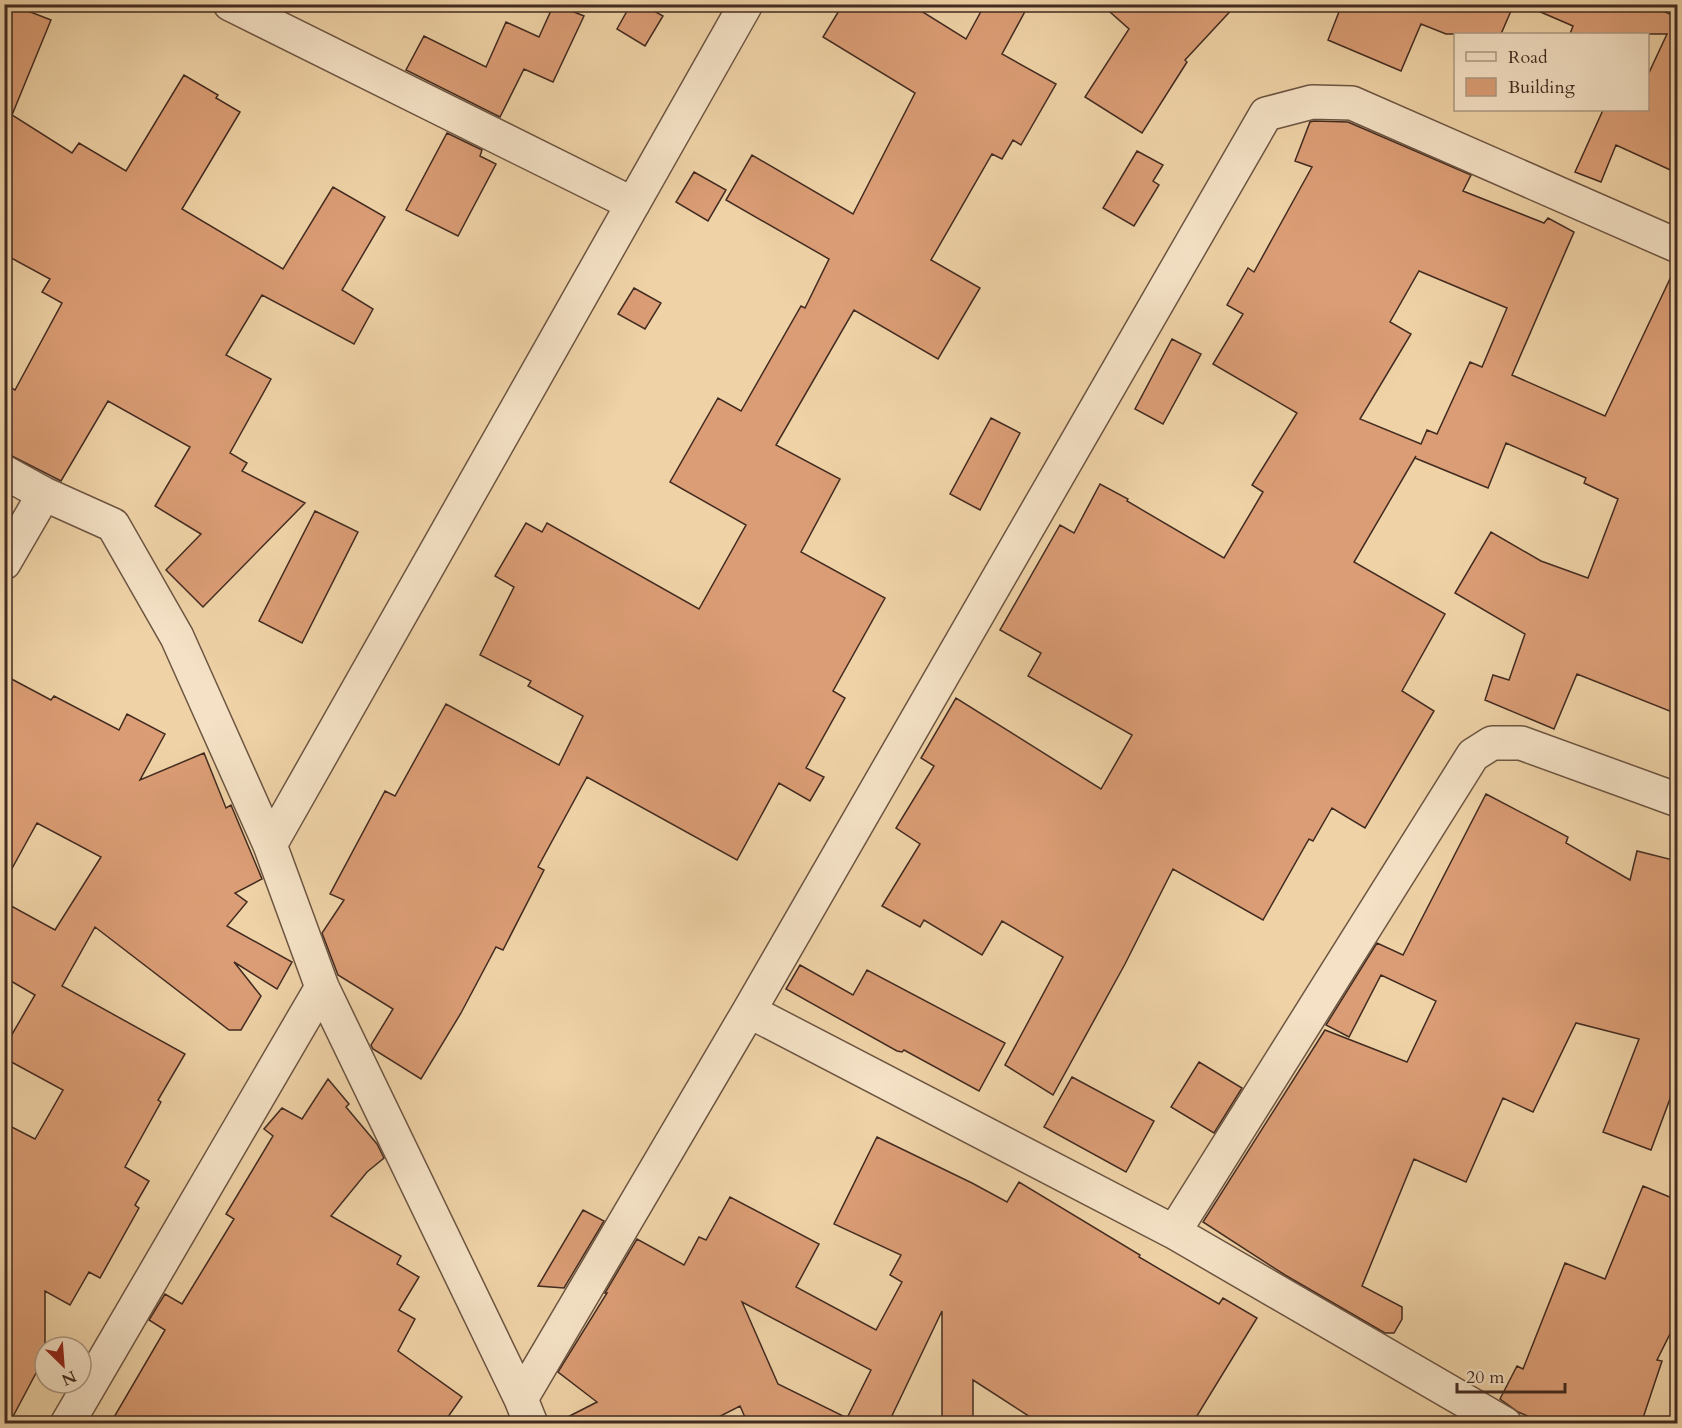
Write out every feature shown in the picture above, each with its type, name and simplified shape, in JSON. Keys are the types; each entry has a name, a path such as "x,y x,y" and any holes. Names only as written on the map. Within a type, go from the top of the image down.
{"street":[{"path":"230,4 633,204"},
{"path":"270,845 746,4"},
{"path":"526,1411 748,1011 1266,114 1312,102 1352,103 1677,246"},
{"path":"4,472 44,494 112,525 177,637 270,845 322,987 526,1411"},
{"path":"4,563 44,494"},
{"path":"1174,1232 1473,755 1492,743 1521,743 1677,800"},
{"path":"67,1424 322,987"},
{"path":"748,1011 1174,1232 1505,1424"}],"building":[{"path":"4,4 10,4 51,20 12,115 72,153 79,143 126,171 184,75 218,95 216,98 240,112 182,209 283,269 333,187 385,217 342,290 373,309 354,344 262,295 226,355 271,379 230,453 247,463 242,471 305,503 203,607 166,570 201,534 155,506 190,447 108,401 61,481 4,452 4,384 15,390 62,303 42,292 50,279 4,254"},
{"path":"554,4 584,16 553,82 524,69 500,117 406,70 424,36 486,67 506,22 539,37"},
{"path":"631,4 642,4 663,16 645,46 617,29"},
{"path":"843,4 910,4 966,39 985,4 1029,4 1002,54 1056,84 1021,145 1013,140 1002,159 992,154 931,260 980,288 938,359 854,310 776,445 840,479 801,552 885,598 833,691 845,698 806,768 824,777 810,801 779,783 737,860 587,777 538,867 544,870 503,950 496,947 461,1013 421,1079 373,1049 371,1045 393,1009 338,975 322,933 344,900 330,894 385,791 395,796 446,704 559,765 583,716 528,686 531,681 480,655 514,587 495,576 526,523 542,532 547,523 699,609 746,525 670,482 718,398 741,411 801,306 805,308 829,259 726,200 752,155 853,214 915,93 823,37"},
{"path":"1101,4 1237,4 1185,60 1187,62 1142,133 1085,97 1129,29"},
{"path":"1342,4 1514,4 1501,33 1446,34 1421,24 1401,71 1328,40"},
{"path":"1522,4 1648,4 1676,17 1677,13 1677,173 1616,145 1601,182 1575,172 1603,111 1649,111 1649,73 1667,34 1570,33 1573,26"},
{"path":"1310,122 1348,122 1471,175 1463,191 1544,223 1548,218 1574,232 1512,375 1605,416 1677,264 1677,714 1577,674 1554,729 1485,700 1493,675 1509,680 1525,634 1455,593 1491,532 1541,561 1588,578 1618,499 1584,483 1586,478 1506,443 1488,488 1415,458 1416,456 1354,562 1445,614 1402,691 1434,711 1365,828 1332,808 1313,841 1309,839 1263,920 1173,869 1125,964 1053,1095 1005,1065 1063,957 1002,921 982,955 924,920 920,927 882,906 920,844 896,828 934,766 921,758 956,698 1101,789 1132,735 1028,676 1041,653 1000,630 1060,525 1074,533 1100,484 1224,558 1263,492 1252,485 1297,413 1213,364 1243,314 1227,305 1248,268 1254,272 1312,167 1295,161","holes":["1419,271 1507,308 1482,367 1470,362 1437,434 1427,430 1421,444 1360,419 1411,334 1390,322"]},
{"path":"447,133 482,150 480,156 496,164 458,236 406,210"},
{"path":"1137,151 1163,165 1153,181 1159,185 1134,226 1103,208"},
{"path":"694,172 726,190 708,221 676,202"},
{"path":"634,288 661,303 645,329 618,314"},
{"path":"1172,339 1201,354 1163,424 1135,409"},
{"path":"991,418 1020,433 980,510 950,494"},
{"path":"315,511 358,532 302,643 259,621"},
{"path":"4,675 51,700 54,696 119,730 127,714 165,734 140,780 204,753 226,808 231,805 262,879 235,893 247,902 227,926 292,962 277,989 234,962 261,996 241,1030 229,1030 95,927 62,986 185,1054 158,1100 161,1102 125,1167 149,1181 135,1205 139,1208 100,1278 89,1272 70,1305 45,1291 45,1335 33,1335 33,1379 9,1424 4,1424 4,1123 35,1139 63,1090 4,1058 4,1048 35,995 4,977 4,902 55,930 101,857 37,823 4,883"},
{"path":"1486,794 1568,837 1566,843 1630,880 1637,851 1677,861 1677,1080 1651,1150 1603,1132 1639,1039 1576,1023 1533,1112 1503,1098 1466,1182 1414,1159 1362,1286 1402,1307 1402,1319 1394,1333 1385,1333 1285,1275 1203,1222 1325,1030 1407,1062 1436,1001 1381,975 1349,1037 1326,1025 1377,943 1403,955"},
{"path":"800,965 853,995 867,970 1005,1043 979,1091 904,1050 897,1051 786,989"},
{"path":"1199,1062 1242,1088 1214,1133 1171,1107"},
{"path":"1072,1077 1154,1121 1126,1172 1044,1127"},
{"path":"328,1079 349,1104 346,1107 377,1144 384,1158 367,1172 331,1216 401,1256 397,1264 419,1277 399,1310 415,1319 398,1351 462,1397 443,1424 110,1424 165,1330 149,1320 165,1294 182,1304 234,1219 226,1214 273,1136 264,1129 282,1108 302,1119"},
{"path":"877,1137 1007,1202 1019,1182 1219,1304 1223,1298 1257,1318 1192,1424 1041,1424 973,1380 973,1424 942,1424 942,1311 888,1424 748,1424 740,1406 705,1424 554,1424 597,1402 558,1372 637,1239 684,1265 699,1237 706,1240 730,1197 819,1244 796,1287 876,1330 902,1282 890,1275 901,1255 834,1224","holes":["742,1302 871,1370 847,1418 778,1384"]},
{"path":"1643,1186 1677,1200 1677,1320 1657,1360 1662,1361 1641,1424 1547,1424 1518,1412 1500,1399 1517,1366 1523,1369 1565,1263 1605,1279"},
{"path":"583,1210 604,1221 564,1288 538,1286"}]}
